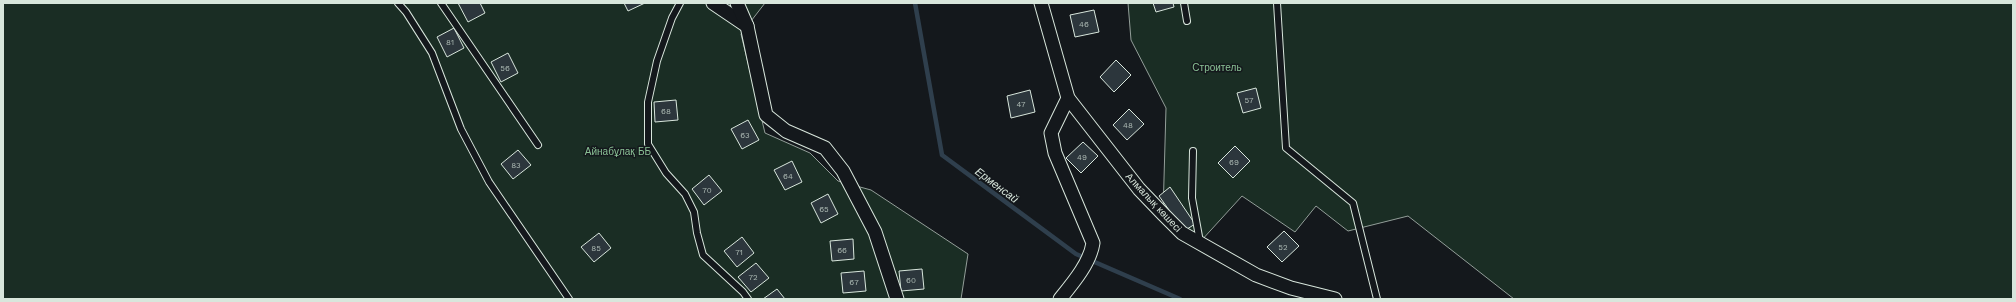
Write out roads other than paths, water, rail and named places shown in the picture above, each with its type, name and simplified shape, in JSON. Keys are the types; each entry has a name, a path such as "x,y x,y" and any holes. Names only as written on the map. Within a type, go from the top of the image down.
{"street":[{"path":"713,3 747,26"},
{"path":"737,3 747,26 766,115 786,131 825,148 843,171 875,232 897,299"},
{"name":"Алмалық көшесі","path":"1041,3 1068,98 1139,189 1182,233 1256,275 1291,288 1335,299"},
{"path":"1060,299 1078,275 1092,249 1093,242 1055,154 1051,133 1068,98"}],"lane":[{"path":"398,3 406,12 432,53 461,129 489,182 569,299"},
{"path":"441,3 538,145"},
{"path":"680,3 672,18 657,61 648,102 648,144 666,173 685,194 694,212 703,255 743,292 748,299"},
{"path":"1184,3 1187,21"},
{"path":"1277,3 1286,148 1353,203 1376,299"},
{"path":"1193,151 1192,198 1200,242"}],"waterway":[{"name":"Ерменсай","path":"915,3 942,155 1076,254 1180,299"}],"park label":[{"name":"Строитель","path":"1217,67"},
{"name":"Айнабұлақ ББ","path":"618,151"}]}
